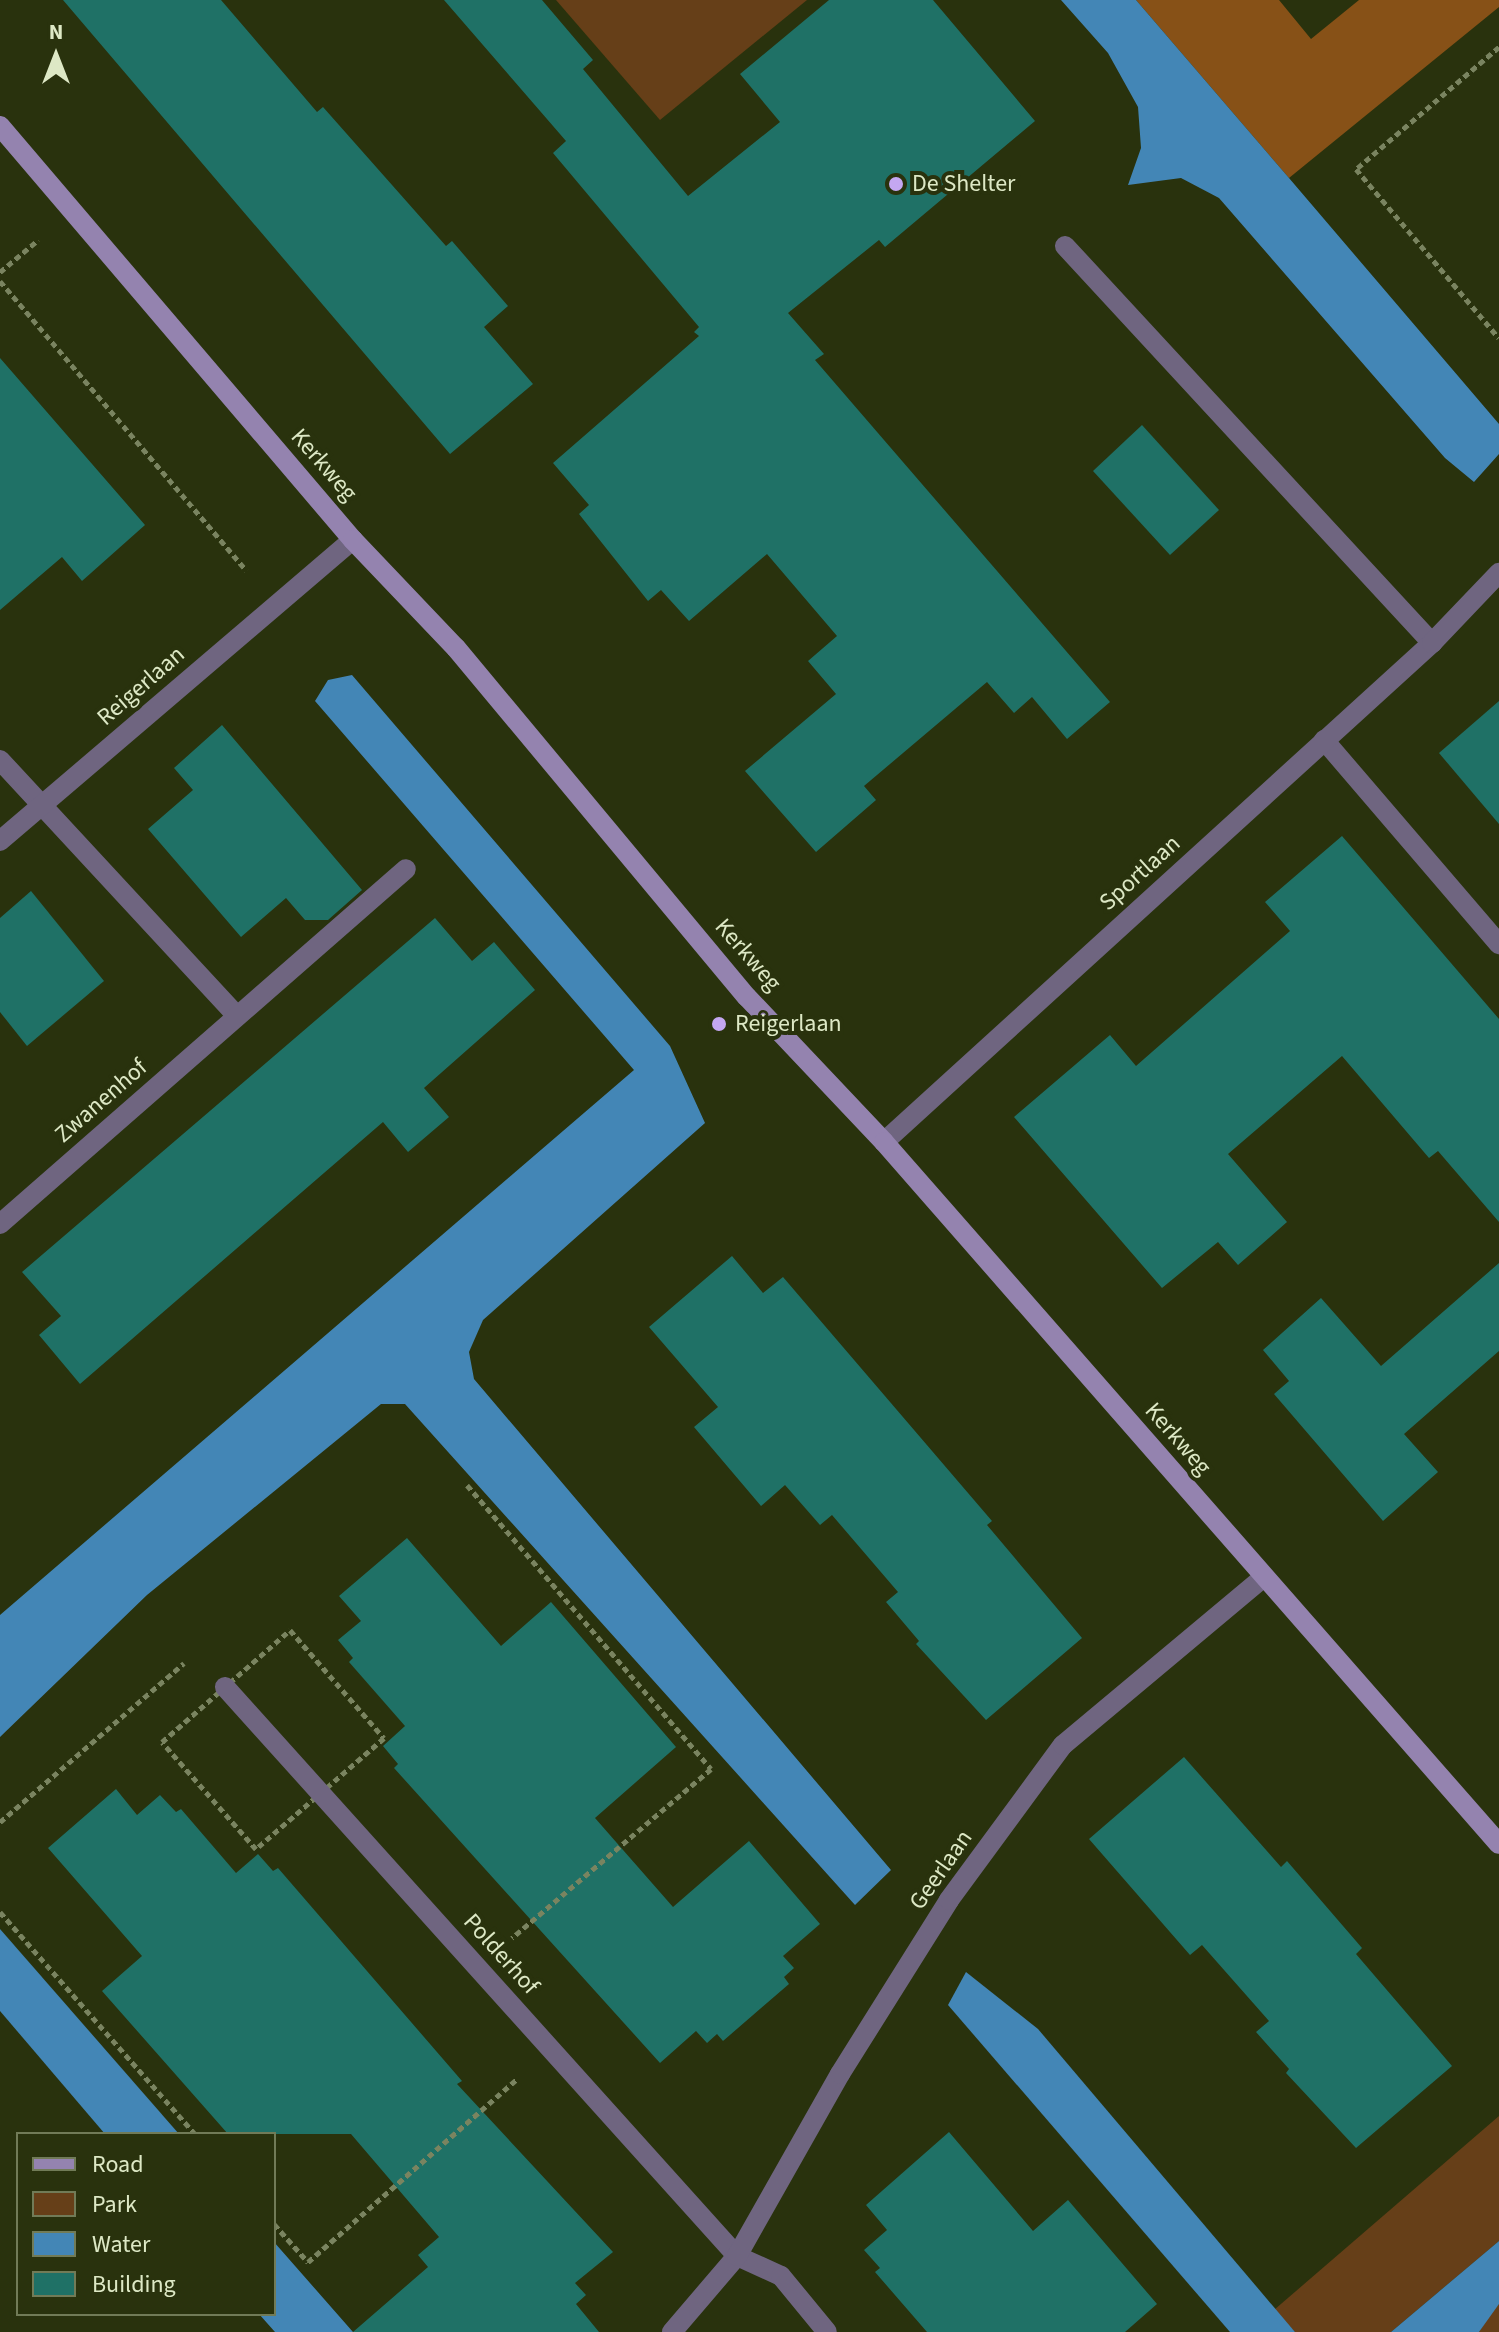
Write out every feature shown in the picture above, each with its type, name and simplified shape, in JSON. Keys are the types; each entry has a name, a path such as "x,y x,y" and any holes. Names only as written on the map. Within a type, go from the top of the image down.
{"street":[{"name":"Kerkweg","path":"0,126 353,540 456,648 747,997 884,1142 1499,1844"},
{"path":"1065,246 1432,643"},
{"name":"Reigerlaan","path":"0,841 353,540"},
{"name":"Sportlaan","path":"884,1142 1432,643 1499,573"},
{"path":"1324,740 1499,944"},
{"path":"0,760 237,1016"},
{"name":"Zwanenhof","path":"0,1224 406,869"},
{"name":"Geerlaan","path":"672,2332 737,2256 840,2074 949,1900 1063,1745 1264,1577"},
{"name":"Polderhof","path":"220,1681 737,2256"},
{"path":"737,2256 781,2276 827,2332"}],"path":[{"path":"1499,47 1356,169 1499,338"},
{"path":"0,281 275,604"},
{"path":"467,1485 711,1769 478,1967"},
{"path":"0,1822 195,1653"},
{"path":"0,1912 193,2132"},
{"path":"276,2226 308,2262 551,2049"}],"green space":[{"path":"556,0 807,0 660,120"},
{"path":"1499,2116 1499,2241 1391,2332 1295,2332 1274,2310"},
{"path":"1499,2304 1499,2332 1479,2332 1494,2308"}],"shaded area":[{"path":"1136,0 1279,0 1311,39 1359,0 1499,0 1499,7 1289,178"}],"water":[{"path":"1061,0 1136,0 1289,178 1499,424 1499,454 1474,482 1445,458 1219,198 1181,178 1128,185 1141,148 1138,107 1108,53"},
{"path":"352,675 670,1046 705,1123 483,1320 469,1352 474,1379 891,1870 855,1905 405,1404 381,1404 147,1595 0,1737 0,1615 634,1070 315,701 328,680"},
{"path":"0,1929 177,2132 103,2132 0,2011"},
{"path":"966,1972 1038,2029 1295,2332 1230,2332 948,2005"},
{"path":"1499,2241 1499,2304 1479,2332 1391,2332"},
{"path":"276,2244 353,2332 275,2332 261,2316 276,2316"}],"building":[{"path":"63,0 221,0 317,112 323,107 446,246 452,241 508,306 484,327 533,384 450,454"},
{"path":"444,0 542,0 593,60 583,69 688,196 780,122 740,74 829,0 933,0 1035,121 885,247 879,240 788,313 824,354 815,360 1110,702 1067,739 1032,697 1014,713 987,682 864,786 876,800 816,852 745,771 836,694 808,661 837,636 767,554 689,621 661,590 648,601 579,514 589,505 553,463 699,336 694,332 699,327 553,153 566,141"},
{"path":"0,358 145,525 82,581 62,557 0,610"},
{"path":"1142,425 1219,510 1170,555 1093,471"},
{"path":"1499,701 1499,824 1439,753"},
{"path":"222,725 362,890 328,920 305,920 286,898 241,937 148,829 193,790 174,768"},
{"path":"1342,836 1499,1019 1499,1222 1438,1151 1429,1158 1342,1056 1228,1154 1287,1222 1238,1265 1218,1242 1162,1288 1014,1117 1110,1035 1136,1066 1290,931 1265,902"},
{"path":"31,891 104,981 27,1046 0,1012 0,918"},
{"path":"435,918 472,961 494,942 535,990 424,1088 449,1117 408,1152 383,1122 80,1384 39,1335 61,1316 22,1272"},
{"path":"732,1256 763,1293 783,1277 992,1521 987,1525 1082,1638 986,1720 916,1644 919,1641 886,1602 898,1592 832,1515 820,1525 785,1485 761,1506 694,1427 718,1407 649,1327"},
{"path":"1499,1263 1499,1351 1404,1434 1438,1472 1383,1521 1274,1394 1289,1381 1263,1350 1321,1298 1381,1366"},
{"path":"407,1538 501,1646 551,1602 676,1747 595,1818 673,1907 749,1841 820,1924 783,1956 794,1968 784,1977 789,1984 723,2041 717,2034 707,2043 696,2031 660,2063 394,1768 398,1764 383,1746 405,1726 349,1662 353,1658 338,1640 361,1621 339,1596"},
{"path":"1184,1757 1281,1867 1287,1861 1362,1948 1356,1954 1452,2066 1356,2148 1286,2073 1289,2069 1256,2032 1269,2021 1202,1945 1190,1955 1089,1839"},
{"path":"116,1789 137,1815 160,1795 176,1812 181,1809 236,1873 258,1854 273,1871 278,1868 462,2081 457,2084 613,2252 575,2283 586,2295 576,2304 599,2332 353,2332 428,2267 418,2255 439,2237 351,2134 226,2132 102,1991 142,1956 48,1848"},
{"path":"949,2132 1033,2231 1068,2200 1157,2304 1125,2332 927,2332 875,2272 880,2268 864,2250 887,2230 866,2205"}],"place":[{"name":"De Shelter","path":"896,184"},
{"name":"Reigerlaan","path":"719,1024"}]}
